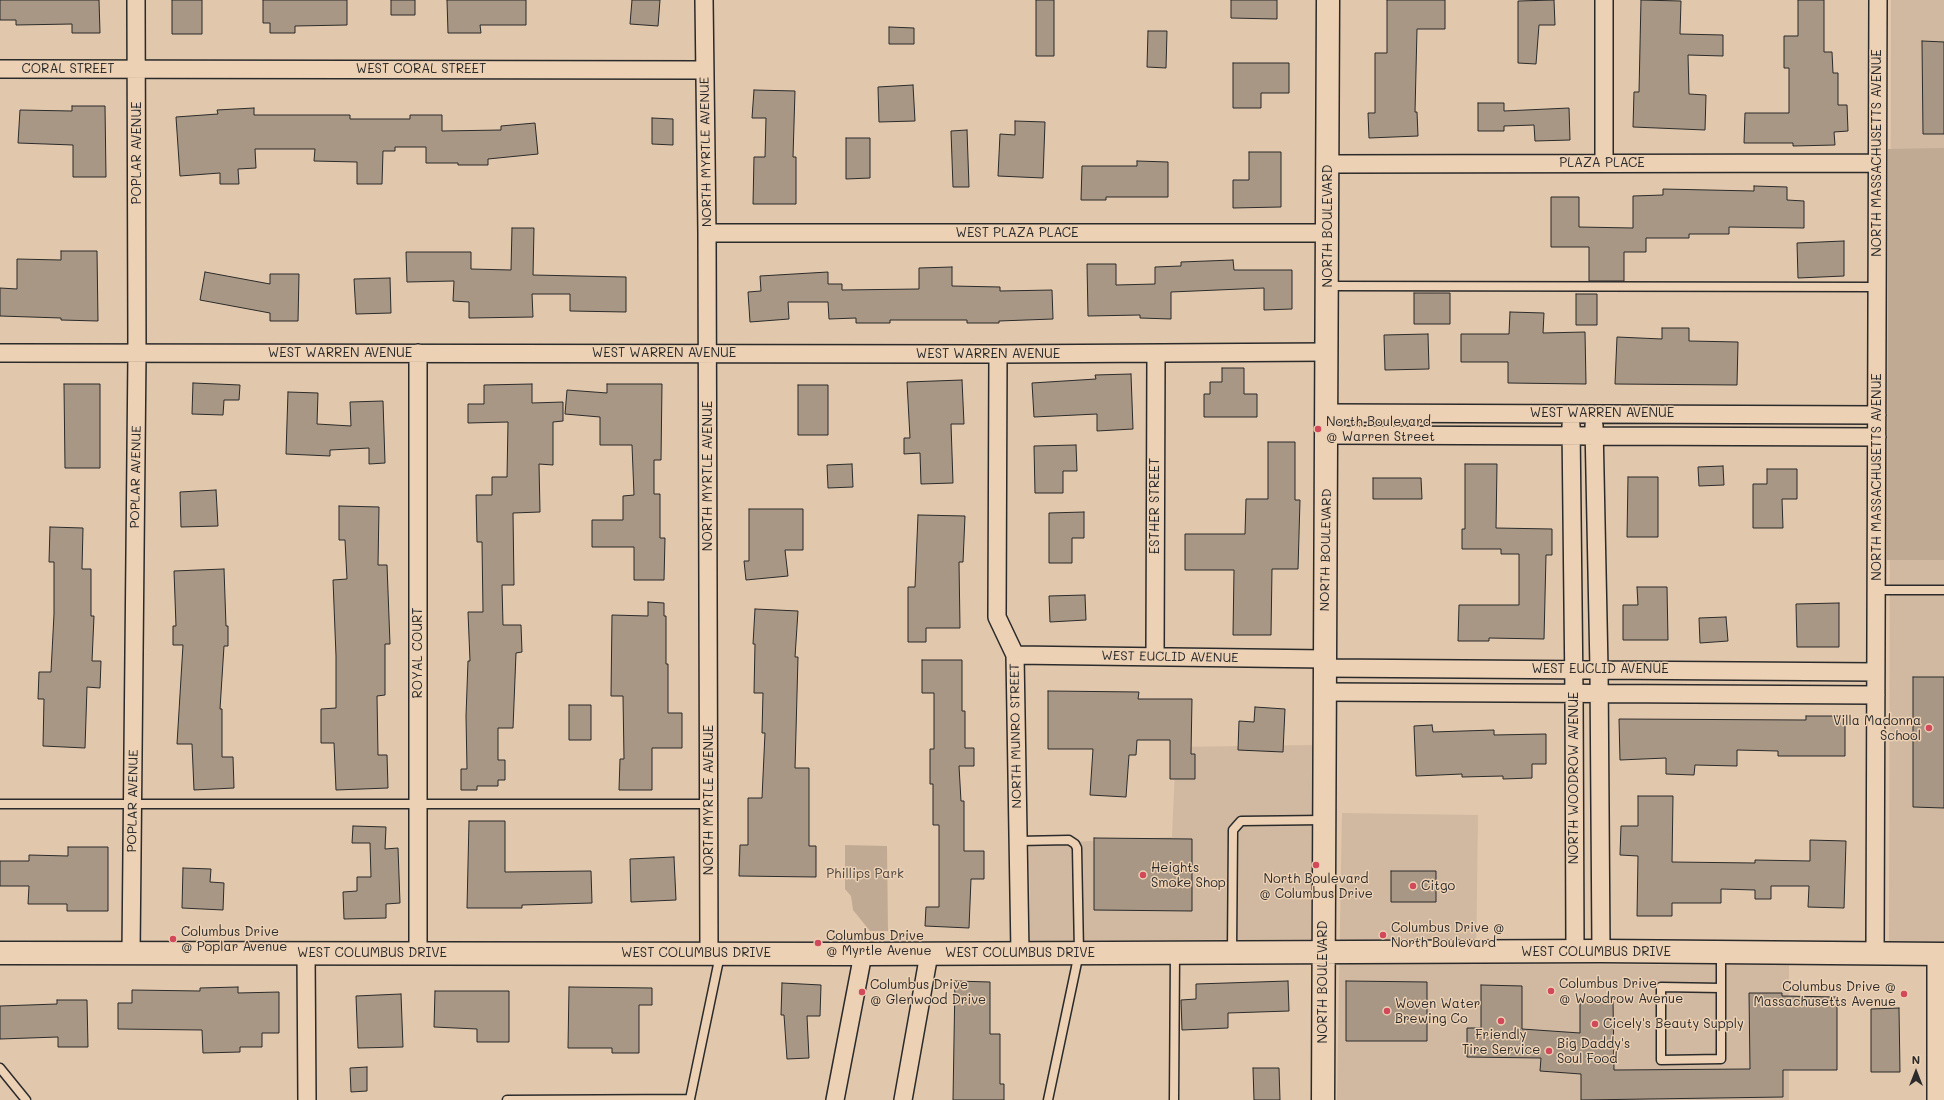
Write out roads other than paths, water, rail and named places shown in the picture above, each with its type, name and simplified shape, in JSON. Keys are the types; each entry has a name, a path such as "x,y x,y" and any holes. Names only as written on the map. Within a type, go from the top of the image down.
{"main road":[{"name":"NORTH BOULEVARD","path":"1323,1100 1323,820 1328,352 1328,0"},
{"name":"WEST COLUMBUS DRIVE","path":"0,953 929,954 1079,952 1602,951 1940,954"}],"street":[{"name":"POPLAR AVENUE","path":"131,953 137,353 136,0"},
{"name":"NORTH MYRTLE AVENUE","path":"704,0 708,353 709,804 715,953"},
{"path":"1604,0 1604,163"},
{"name":"NORTH MASSACHUSETTS AVENUE","path":"1875,954 1878,0"},
{"name":"CORAL STREET","path":"0,69 136,69"},
{"name":"WEST CORAL STREET","path":"136,69 705,70"},
{"name":"PLAZA PLACE","path":"1328,164 1877,163"},
{"name":"WEST PLAZA PLACE","path":"707,233 1328,233"},
{"name":"WEST WARREN AVENUE","path":"0,353 1156,354 1328,352"},
{"name":"ROYAL COURT","path":"418,353 418,954"},
{"name":"NORTH MUNRO STREET","path":"998,354 997,617 1015,655 1020,953"},
{"name":"ESTHER STREET","path":"1155,658 1156,354"},
{"name":"WEST WARREN AVENUE","path":"1327,413 1877,414"},
{"name":"NORTH WOODROW AVENUE","path":"1570,413 1574,669 1575,951"},
{"name":"NORTH WOODROW AVENUE","path":"1594,414 1599,669 1602,951"},
{"name":"WEST WARREN AVENUE","path":"1327,435 1877,437"},
{"name":"WEST EUCLID AVENUE","path":"1015,655 1325,664 1574,669 1876,672"},
{"name":"WEST EUCLID AVENUE","path":"1325,692 1876,695"},
{"path":"306,953 308,1100"},
{"path":"835,1100 863,954"},
{"path":"903,1100 929,954"},
{"path":"1936,1100 1940,954"}],"lane":[{"path":"1328,286 1877,288"},
{"path":"1877,590 1944,590"},
{"path":"0,804 709,804"},
{"path":"1232,952 1233,830 1241,821 1323,820"},
{"path":"1018,841 1069,840 1075,844 1077,854 1079,952 1048,1100"},
{"path":"1174,1100 1175,952"},
{"path":"1720,952 1721,988 1720,1059 1661,1060 1661,987 1721,988"},
{"path":"507,1100 690,1099 715,953"},
{"path":"0,1068 26,1100"}],"place":[{"name":"North Boulevard @ Warren Street","path":"1318,429"},
{"name":"Villa Madonna School","path":"1929,728"},
{"name":"North Boulevard @ Columbus Drive","path":"1316,865"},
{"name":"Heights Smoke Shop","path":"1143,875"},
{"name":"Citgo","path":"1413,886"},
{"name":"Columbus Drive @ North Boulevard","path":"1383,935"},
{"name":"Columbus Drive @ Poplar Avenue","path":"173,939"},
{"name":"Columbus Drive @ Myrtle Avenue","path":"818,943"},
{"name":"Columbus Drive @ Woodrow Avenue","path":"1551,991"},
{"name":"Columbus Drive @ Glenwood Drive","path":"862,992"},
{"name":"Columbus Drive @ Massachusetts Avenue","path":"1904,994"},
{"name":"Woven Water Brewing Co","path":"1387,1011"},
{"name":"Friendly Tire Service","path":"1501,1021"},
{"name":"Cicely's Beauty Supply","path":"1595,1024"},
{"name":"Big Daddy's Soul Food","path":"1549,1051"}],"park label":[{"name":"Phillips Park","path":"865,874"}]}
